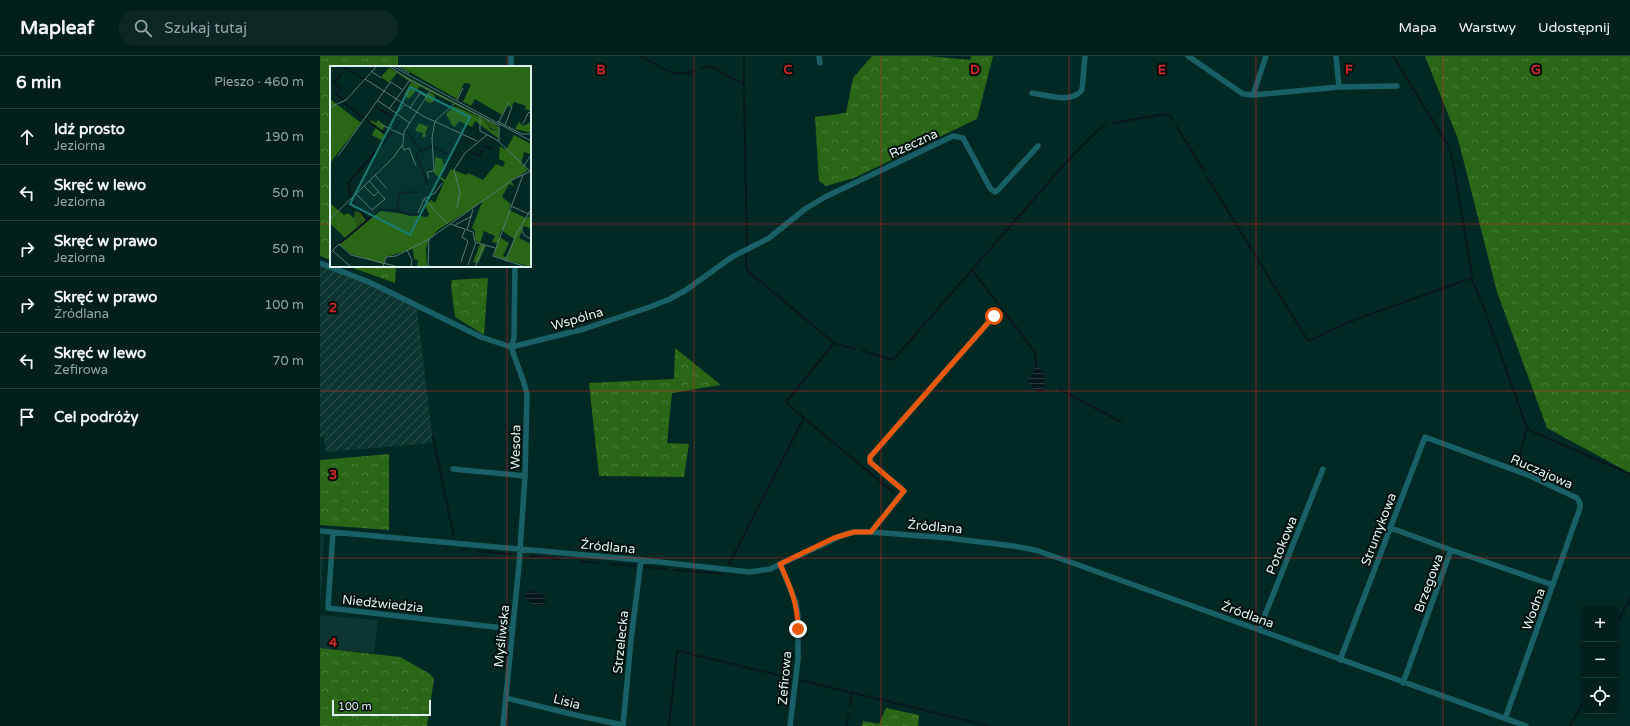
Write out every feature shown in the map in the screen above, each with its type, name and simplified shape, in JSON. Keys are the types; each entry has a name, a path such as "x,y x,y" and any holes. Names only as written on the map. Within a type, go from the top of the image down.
{"street":[{"path":"510,56 511,66"},
{"path":"819,56 820,63"},
{"path":"1032,93 1070,98 1079,94 1082,90 1085,56"},
{"path":"1188,56 1243,94 1253,95 1339,87 1397,86"},
{"path":"1253,95 1266,56"},
{"path":"1336,56 1339,87"},
{"name":"Rzeczna","path":"825,197 953,136 963,138 990,188 995,192 1038,146"},
{"name":"Wspólna","path":"511,347 598,324 648,308 670,299 686,290 732,257 769,238 806,209 825,197"},
{"path":"320,263 330,267"},
{"path":"330,267 368,282 481,337 511,347 514,338 515,267"},
{"path":"871,532 904,491 870,462 870,457 994,316"},
{"name":"Wesoła","path":"511,347 524,380 526,394 525,476 520,549"},
{"name":"Strumykowa","path":"1340,660 1425,437 1455,448"},
{"name":"Ruczajowa","path":"1455,448 1528,475 1577,498 1580,503 1580,508 1553,586"},
{"path":"453,469 525,476"},
{"name":"Potokowa","path":"1259,630 1323,469"},
{"name":"Brzegowa","path":"1391,528 1451,550 1403,683"},
{"name":"Źródlana","path":"320,530 641,560 750,572 763,571 834,538 854,532 955,538 1027,548 1526,726"},
{"name":"Niedźwiedzia","path":"333,532 328,608 513,629"},
{"name":"Myśliwska","path":"503,726 520,549"},
{"name":"Wodna","path":"1451,550 1553,586 1505,718"},
{"name":"Strzelecka","path":"623,725 631,640 641,560"},
{"name":"Zefirowa","path":"780,564 796,603 798,616 798,659 790,726"},
{"name":"Lisia","path":"506,698 623,725"}],"shaded area":[{"path":"320,263 369,282 417,309 433,443 326,452 324,437 320,437"},
{"path":"1036,366 1042,370 1044,379 1045,388 1042,393 1036,391 1027,381"},
{"path":"320,535 324,535 321,598 320,598"},
{"path":"531,590 545,596 546,601 541,606 533,604 525,599 527,591"},
{"path":"320,615 378,620 374,653 320,648"}],"green space":[{"path":"320,56 398,56 398,66 330,66 330,260 320,256"},
{"path":"872,56 928,56 970,60 971,56 993,56 977,119 854,178 826,186 819,181 815,117 846,113 853,78"},
{"path":"1425,56 1630,56 1630,473 1547,428 1497,292 1458,139"},
{"path":"350,267 396,267 395,283"},
{"path":"488,278 484,335 455,317 451,286 452,280"},
{"path":"675,348 721,385 672,393 667,443 689,444 684,477 599,476 589,383 674,379"},
{"path":"389,454 389,530 320,525 320,460"},
{"path":"320,648 400,657 430,674 434,679 427,726 320,726"},
{"path":"886,708 919,715 918,726 862,726 863,721 879,724"}],"waterway":[{"path":"641,56 672,72 686,73 694,71"},
{"path":"744,56 744,83"},
{"path":"1393,56 1449,147 1453,162 1472,274 1471,278"},
{"path":"702,68 713,67 725,75 744,83 744,89"},
{"path":"744,94 747,247"},
{"path":"1113,123 1165,114 1170,116 1173,121"},
{"path":"863,351 893,360 1070,158 1097,131 1105,126"},
{"path":"1177,127 1204,171"},
{"path":"1207,177 1308,341 1349,322 1471,278 1483,305 1527,428 1630,474"},
{"path":"746,254 746,266 749,272 834,343 855,349"},
{"path":"972,270 1035,352 1036,366"},
{"path":"729,564 804,418 786,402 834,343"},
{"path":"1059,389 1121,422"},
{"path":"804,418 894,493"},
{"path":"1517,464 1527,428"},
{"path":"433,436 454,537"},
{"path":"478,551 483,552"},
{"path":"487,552 511,554"},
{"path":"531,556 560,559"},
{"path":"581,561 600,563"},
{"path":"609,564 635,566"},
{"path":"645,567 667,569"},
{"path":"675,570 723,574"},
{"path":"1618,621 1630,598"},
{"path":"669,726 678,651 791,678"},
{"path":"800,680 989,726"},
{"path":"850,706 852,692"},
{"path":"1570,726 1582,704"},
{"path":"846,726 849,714"}],"route":[{"path":"798,629 796,603 780,564 834,538 854,532 871,532 904,491 870,462 870,457 994,316"}]}
